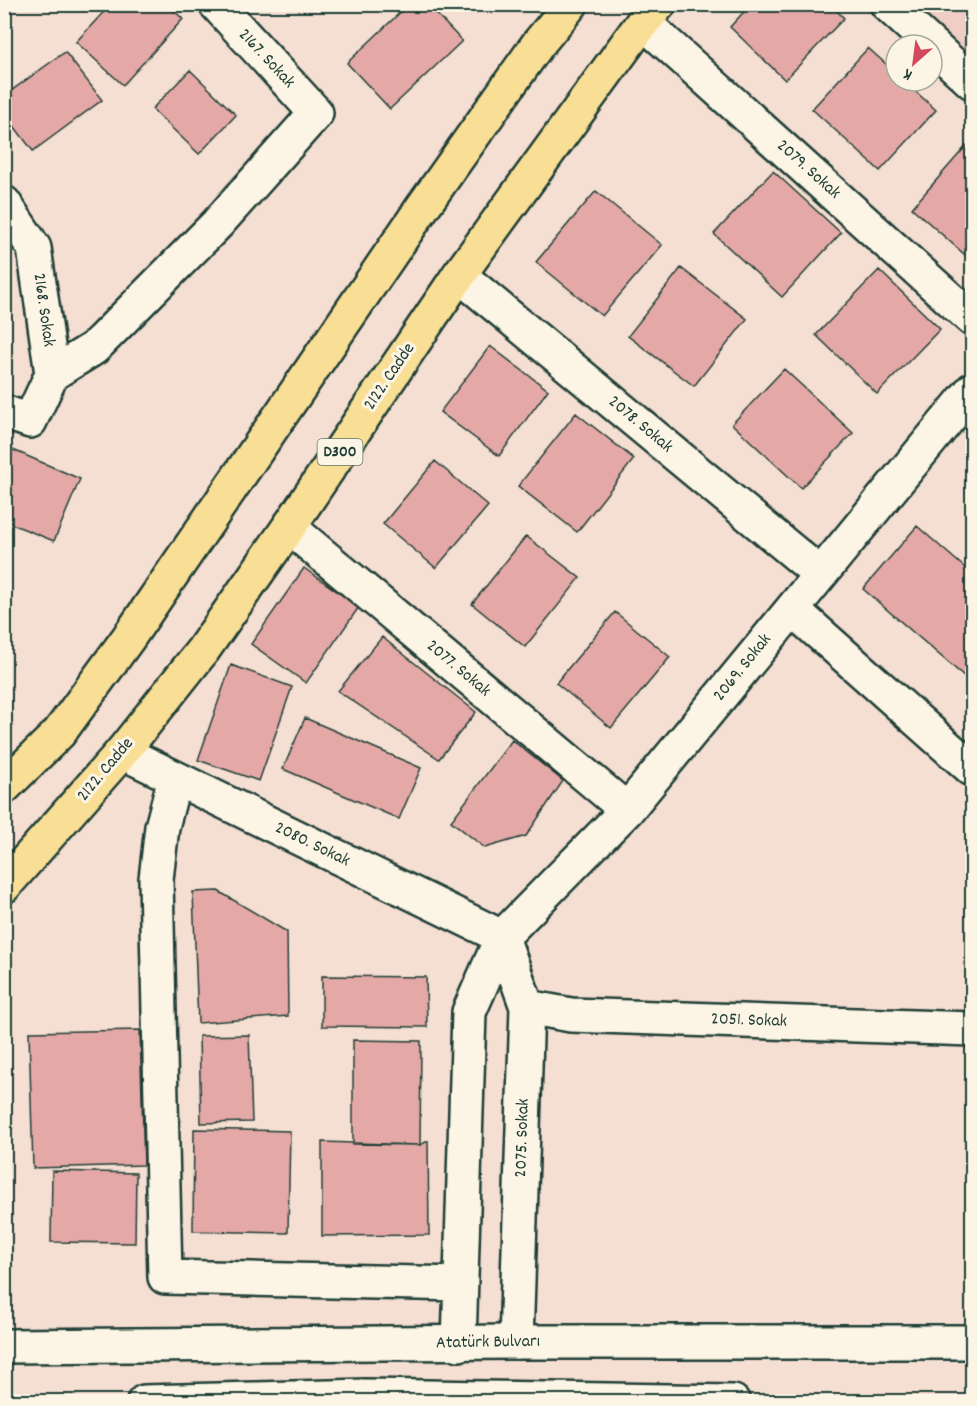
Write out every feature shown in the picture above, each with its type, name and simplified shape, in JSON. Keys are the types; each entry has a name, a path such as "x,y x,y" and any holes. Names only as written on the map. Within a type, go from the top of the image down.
{"highway":[{"path":"4,787 59,733 129,637 436,188 538,44 571,4"},
{"name":"2122. Cadde","path":"4,886 122,752 203,650 459,275 651,13"}],"street":[{"name":"2167. Sokak","path":"52,374 94,348 218,224 316,113 216,4"},
{"path":"887,4 972,82"},
{"name":"2079. Sokak","path":"651,13 972,319"},
{"name":"2168. Sokak","path":"4,203 34,248 52,374"},
{"name":"2078. Sokak","path":"459,275 820,574"},
{"path":"17,417 52,374"},
{"name":"2069. Sokak","path":"502,937 627,810 972,390"},
{"name":"2077. Sokak","path":"289,527 627,810"},
{"path":"792,609 972,769"},
{"name":"2080. Sokak","path":"122,752 502,937"},
{"path":"175,778 162,826 156,879 165,1277 460,1284"},
{"path":"459,1344 469,1012 502,937"},
{"name":"2075. Sokak","path":"502,937 527,1007 516,1342"},
{"name":"2051. Sokak","path":"527,1007 571,1015 972,1029"},
{"name":"Atatürk Bulvarı","path":"4,1346 516,1342 972,1342"},
{"path":"144,1401 365,1399 733,1401"}],"shaded area":[{"path":"887,5 972,5 972,82 944,57 944,33 918,33"}],"building":[{"path":"111,4 167,4 183,19 123,85 76,42"},
{"path":"409,4 427,4 462,41 390,109 347,63"},
{"path":"751,4 830,4 844,18 785,80 730,27"},
{"path":"868,48 884,62 884,93 917,93 936,110 880,171 812,109"},
{"path":"65,52 102,100 33,151 4,113 4,96"},
{"path":"190,70 236,115 199,154 152,109"},
{"path":"967,145 972,149 972,261 912,208"},
{"path":"773,171 841,233 782,297 714,234"},
{"path":"596,191 662,245 602,316 536,262"},
{"path":"681,268 747,319 694,386 628,336"},
{"path":"879,270 940,329 877,394 816,335"},
{"path":"490,346 548,390 499,456 440,412"},
{"path":"784,369 853,433 801,488 732,424"},
{"path":"576,413 634,459 577,532 518,486"},
{"path":"4,446 80,479 54,541 4,521"},
{"path":"435,461 488,506 436,568 383,524"},
{"path":"917,526 972,574 972,683 863,589"},
{"path":"526,536 580,578 525,647 472,604"},
{"path":"304,568 359,607 306,683 251,644"},
{"path":"615,612 670,657 611,728 556,683"},
{"path":"382,637 476,712 439,759 338,691"},
{"path":"231,665 292,687 259,781 198,760"},
{"path":"305,718 421,768 399,819 283,769"},
{"path":"512,740 563,781 526,836 485,848 451,821"},
{"path":"218,891 287,932 288,1016 198,1023 193,892"},
{"path":"322,976 426,977 427,1027 322,1026"},
{"path":"140,1030 144,1165 33,1168 29,1032"},
{"path":"249,1035 252,1122 201,1123 199,1036"},
{"path":"353,1040 421,1041 420,1145 353,1144"},
{"path":"194,1129 290,1131 288,1233 193,1231"},
{"path":"428,1141 429,1235 322,1236 322,1142 420,1145"},
{"path":"52,1171 136,1173 135,1243 51,1242"}]}
